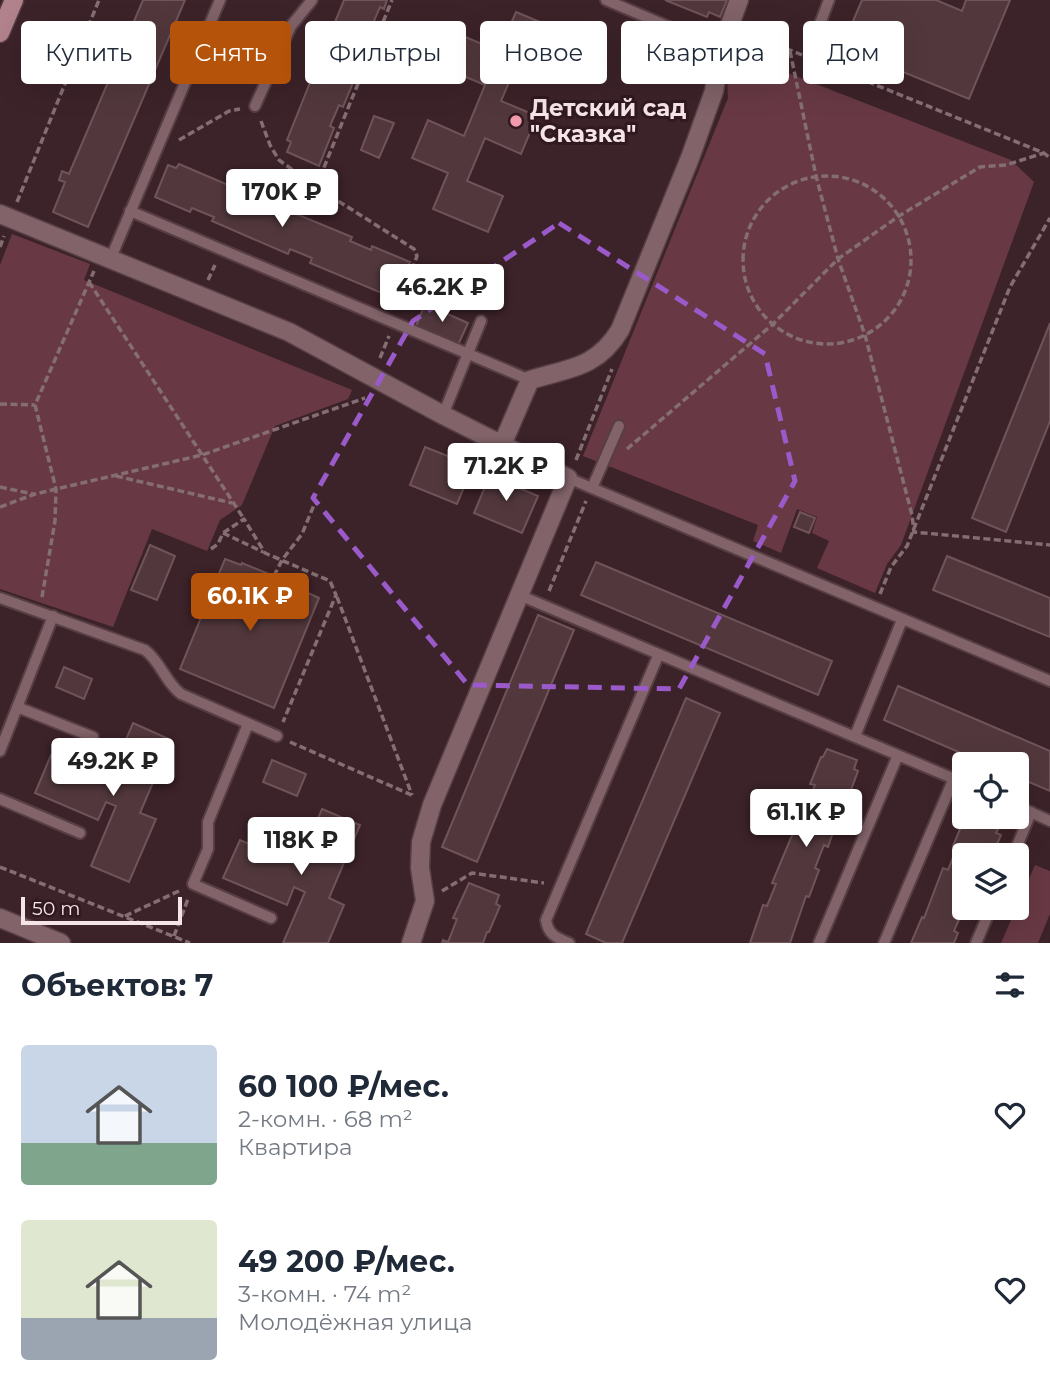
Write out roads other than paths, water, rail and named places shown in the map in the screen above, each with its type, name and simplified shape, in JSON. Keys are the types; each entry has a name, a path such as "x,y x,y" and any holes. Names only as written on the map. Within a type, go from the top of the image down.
{"main road":[{"path":"0,33 14,0"}],"street":[{"path":"731,21 739,0"},
{"path":"502,444 530,380 586,363 610,347 620,330 685,170 715,84"},
{"path":"5,216 289,332 443,415 568,478 432,805 421,842 420,868 425,901 411,943"},
{"path":"0,918 61,943"}],"lane":[{"path":"110,260 219,0"},
{"path":"255,106 291,26 312,0"},
{"path":"606,0 655,21"},
{"path":"821,21 829,0"},
{"path":"130,211 530,380"},
{"path":"443,415 481,321"},
{"path":"592,488 619,426"},
{"path":"568,478 1050,681"},
{"path":"519,595 658,656 952,778"},
{"path":"0,598 145,650 155,658 171,687 180,694 277,736"},
{"path":"0,751 53,617"},
{"path":"855,736 902,620"},
{"path":"569,943 551,934 546,920 658,656"},
{"path":"17,707 93,737"},
{"path":"248,724 208,822 208,849 193,884 271,918"},
{"path":"819,943 898,754"},
{"path":"884,943 952,796"},
{"path":"0,799 80,833"},
{"path":"1018,843 1031,813 1050,821"},
{"path":"976,943 985,920"}],"place":[{"name":"Детский сад \"Сказка\"","path":"516,121"}]}
